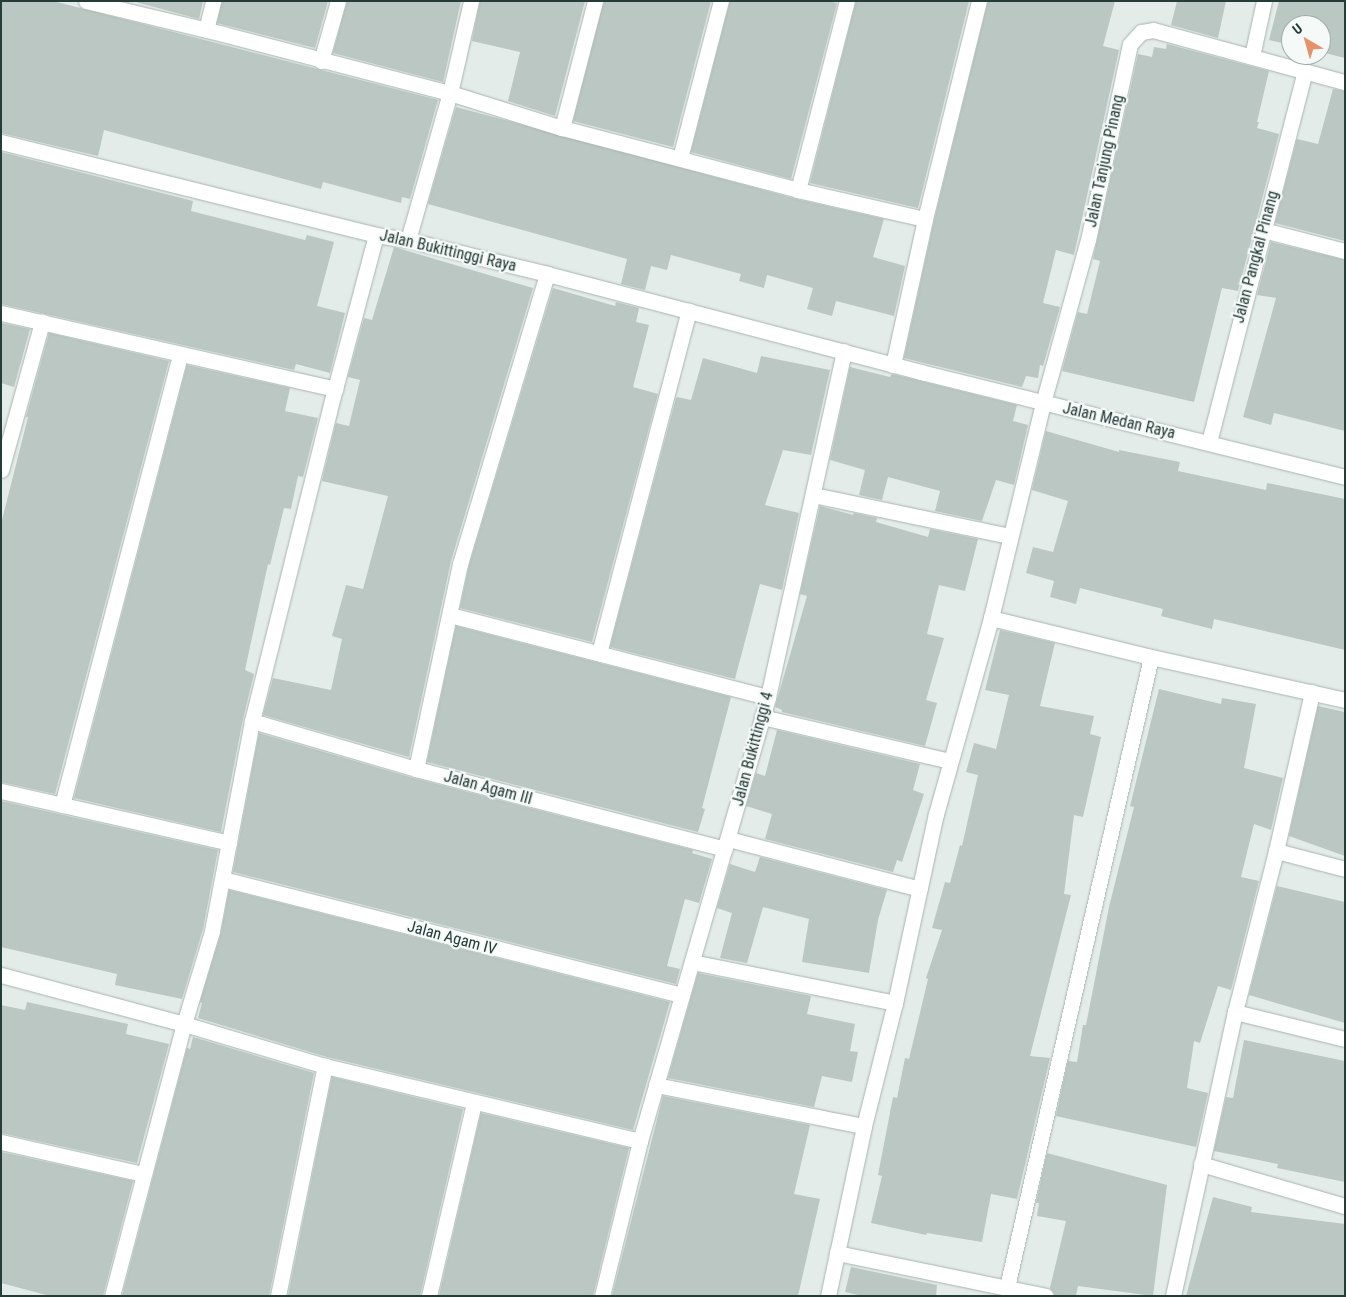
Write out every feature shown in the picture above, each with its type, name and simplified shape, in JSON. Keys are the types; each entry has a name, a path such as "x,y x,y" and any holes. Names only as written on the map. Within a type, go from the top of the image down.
{"street":[{"path":"86,1 450,93 562,128 798,190 925,219"},
{"path":"206,30 213,1"},
{"path":"321,60 338,1"},
{"path":"408,240 450,93 471,1"},
{"path":"562,128 594,1"},
{"path":"680,158 721,1"},
{"path":"798,190 847,1"},
{"path":"893,365 925,219 979,1"},
{"path":"1264,1 1252,56 1345,82"},
{"name":"Jalan Tanjung Pinang","path":"1043,403 1088,240 1129,51 1134,38 1142,32 1153,30 1252,56"},
{"name":"Jalan Pangkal Pinang","path":"1208,442 1305,72"},
{"name":"Jalan Bukittinggi Raya","path":"1,142 376,235 408,240 547,274 893,365"},
{"path":"1263,230 1345,251"},
{"path":"112,1296 184,1024 212,931 252,721 335,389 376,235"},
{"path":"416,769 460,564 547,274"},
{"path":"599,653 689,311"},
{"path":"1,313 335,389"},
{"path":"1,470 42,322"},
{"name":"Jalan Bukittinggi 4","path":"602,1296 640,1141 768,697 844,351"},
{"path":"62,805 180,354"},
{"name":"Jalan Medan Raya","path":"893,365 1208,442 1345,478"},
{"path":"828,1296 864,1126 895,1003 950,761 991,618 1043,403"},
{"path":"812,496 1010,536"},
{"path":"450,615 768,697"},
{"path":"991,618 1151,658 1345,700"},
{"path":"1007,1287 1151,658"},
{"path":"1173,1296 1235,1012 1276,851 1312,692"},
{"path":"762,717 950,761"},
{"name":"Jalan Agam III","path":"252,721 416,769 920,889"},
{"path":"1,791 228,843"},
{"path":"1276,851 1345,869"},
{"name":"Jalan Agam IV","path":"223,879 682,995"},
{"path":"692,962 895,1003"},
{"path":"1,975 184,1024 325,1066 640,1141"},
{"path":"1235,1012 1345,1039"},
{"path":"278,1296 325,1066"},
{"path":"656,1085 864,1126"},
{"path":"429,1296 474,1103"},
{"path":"1,1142 143,1174"},
{"path":"1201,1164 1345,1206"},
{"path":"837,1253 1046,1296"}],"building":[{"path":"1,1 53,1 438,100 410,199 402,197 401,203 323,182 321,189 104,130 98,156 1,133"},
{"path":"132,1 203,1 199,19"},
{"path":"222,1 328,1 315,48 217,23"},
{"path":"347,1 461,1 443,82 333,53"},
{"path":"480,1 585,1 555,116 508,101 520,52 472,41"},
{"path":"604,1 711,1 673,147 573,121"},
{"path":"730,1 828,1 837,3 791,179 691,152"},
{"path":"856,1 969,1 918,208 810,183"},
{"path":"988,1 1115,1 1103,46 1119,50 1074,255 1056,250 1043,303 1060,307 1043,366 1040,365 1038,378 1026,376 1022,387 904,358 934,221"},
{"path":"1177,1 1226,1 1218,38 1171,25"},
{"path":"1279,1 1345,1 1345,58 1331,54 1331,15 1281,15 1281,43 1269,40"},
{"path":"1167,44 1269,71 1257,128 1279,134 1238,291 1222,288 1194,402 1062,371 1078,312 1087,314 1100,261 1093,259 1138,54 1152,57 1154,47 1166,49"},
{"path":"1333,89 1345,91 1345,241 1275,223 1297,139 1318,144"},
{"path":"456,107 796,199 884,219 873,257 905,266 894,316 836,301 832,316 807,309 813,288 767,275 764,288 739,281 741,274 671,255 667,270 651,266 645,290 621,284 627,259 428,204"},
{"path":"1,152 193,201 191,211 305,240 307,235 334,242 317,306 345,313 330,373 296,364 294,370 1,304"},
{"path":"1271,242 1345,260 1345,431 1274,413 1271,425 1243,417 1276,298 1257,295"},
{"path":"394,247 533,288 451,561 409,757 263,715 273,678 331,690 342,639 332,636 346,585 363,589 388,496 322,481 336,423 349,426 360,380 348,377 364,318 372,320"},
{"path":"553,288 615,306 616,302 639,308 636,322 649,325 633,387 658,394 592,642 460,608 469,566"},
{"path":"1,323 30,329 14,387 1,383"},
{"path":"49,333 169,361 55,794 1,782 1,524 28,417 26,417"},
{"path":"761,356 830,370 811,455 783,450 765,505 799,513 782,590 760,584 735,679 610,647 676,398 691,400 703,358 757,373"},
{"path":"187,365 290,388 285,411 318,418 303,477 298,476 291,509 284,508 270,565 268,564 245,670 254,674 243,719 221,832 74,798"},
{"path":"850,367 890,377 892,374 1017,405 1013,421 1028,425 1014,485 996,480 982,521 935,511 940,491 888,477 882,500 859,495 865,470 830,460"},
{"path":"1046,431 1119,452 1119,450 1180,462 1178,471 1266,490 1267,483 1345,499 1345,650 1214,619 1212,629 1161,616 1163,609 1080,588 1076,604 1050,597 1054,581 1026,573 1033,547 1053,552 1068,501 1032,490"},
{"path":"820,506 853,515 854,513 877,518 876,522 928,537 930,529 978,539 965,591 939,585 927,634 944,638 926,700 937,703 925,746 782,712 782,710 775,707 807,596 800,594"},
{"path":"456,626 731,697 702,808 705,809 698,832 427,762"},
{"path":"1000,630 1055,643 1040,706 1094,716 1090,734 1101,737 1083,817 1074,815 1064,894 1071,895 1030,1056 1050,1058 1017,1199 991,1194 982,1242 927,1233 926,1235 871,1223 882,1176 878,1175 893,1097 897,1098 905,1058 909,1059 928,979 926,978 942,930 932,928 945,882 950,883 960,845 962,846 978,775 966,772 974,743 996,749 1009,695 985,690"},
{"path":"1159,689 1221,704 1222,698 1256,704 1244,768 1283,778 1271,830 1254,824 1241,877 1259,881 1231,990 1218,986 1200,1043 1194,1041 1187,1088 1208,1093 1196,1147 1056,1116 1068,1061 1077,1062 1083,1025 1086,1025 1109,907 1134,807 1130,806"},
{"path":"1318,706 1345,712 1345,856 1289,836"},
{"path":"777,730 920,764 913,790 924,794 902,862 897,860 893,872 765,839 772,814 746,806 756,773 765,776"},
{"path":"259,733 413,778 693,850 692,853 712,859 699,903 685,899 667,966 680,969 676,984 233,872"},
{"path":"1,801 218,850 203,929 182,999 115,985 117,974 1,947"},
{"path":"760,857 887,890 878,920 869,973 802,962 809,919 763,907 747,963 720,958 732,913 717,908 730,864 755,872"},
{"path":"1277,886 1345,902 1345,1023 1249,995"},
{"path":"229,890 670,1002 633,1130 327,1057 198,1018 202,1003 200,1002 221,933"},
{"path":"698,973 811,996 807,1014 855,1024 850,1051 858,1052 852,1082 822,1076 814,1107 668,1078"},
{"path":"27,1002 128,1024 126,1034 169,1044 137,1163 1,1133 1,1005 25,1010"},
{"path":"193,1037 314,1073 269,1296 122,1296 187,1048 190,1049"},
{"path":"1244,1040 1345,1061 1345,1182 1277,1168 1278,1164 1214,1151 1226,1097 1233,1098"},
{"path":"332,1077 463,1109 420,1296 288,1296"},
{"path":"663,1096 810,1125 794,1194 820,1199 798,1296 612,1296"},
{"path":"481,1113 629,1148 593,1296 439,1296"},
{"path":"1,1152 133,1181 103,1296 50,1296 1,1283"},
{"path":"1047,1153 1167,1185 1153,1296 1078,1286 1076,1296 1055,1296 1050,1288 1066,1221 1037,1216 1039,1203 1036,1203"},
{"path":"1213,1197 1252,1207 1251,1212 1345,1224 1345,1296 1186,1296"},
{"path":"851,1267 937,1285 936,1296 862,1296 845,1292"}]}
